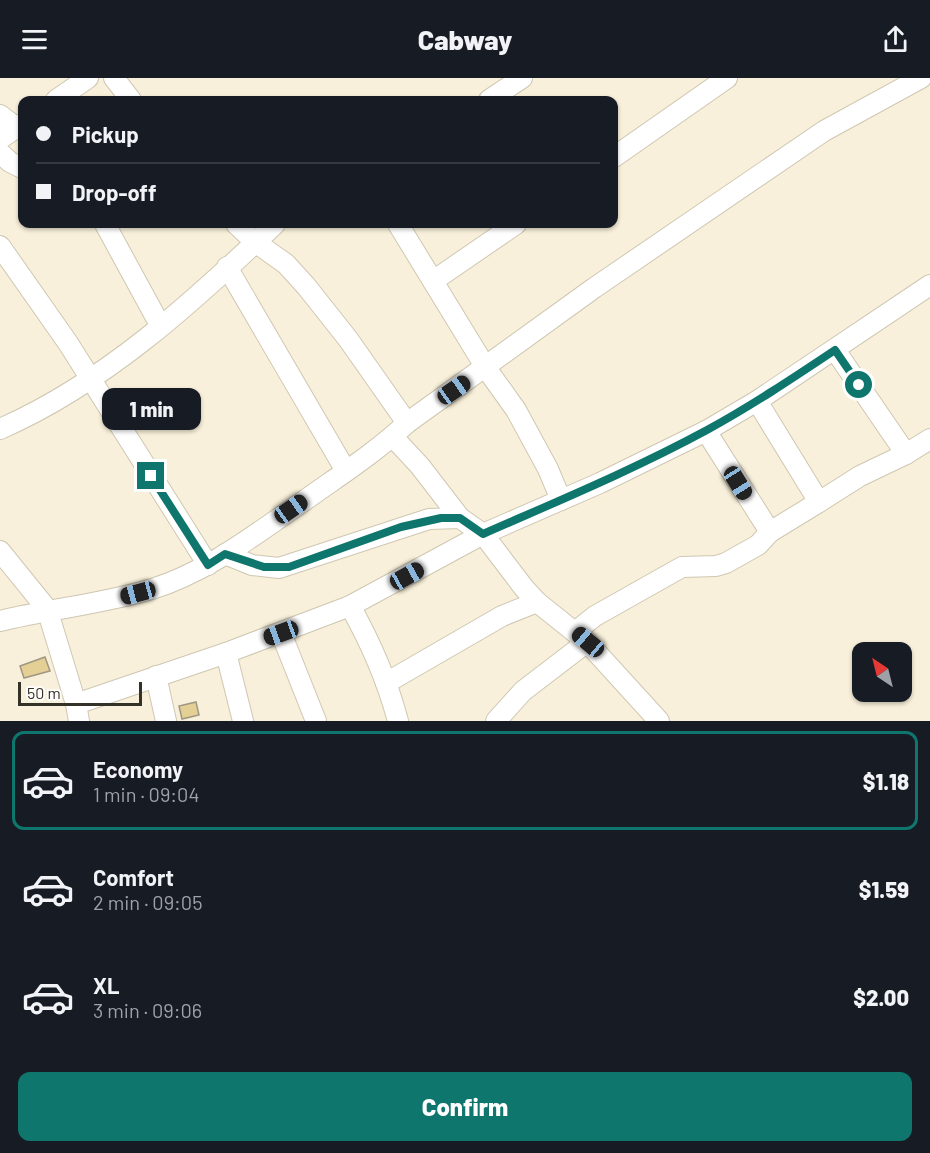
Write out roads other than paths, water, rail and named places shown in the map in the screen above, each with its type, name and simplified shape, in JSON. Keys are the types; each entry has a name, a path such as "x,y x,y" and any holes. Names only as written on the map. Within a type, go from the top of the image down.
{"street":[{"path":"62,89 88,78"},
{"path":"114,78 127,96"},
{"path":"495,96 522,78"},
{"path":"618,154 727,78"},
{"path":"0,621 47,609 122,597 154,588 208,565 346,471 594,288 824,131 921,78"},
{"path":"0,115 13,130"},
{"path":"0,153 18,166"},
{"path":"107,228 160,325"},
{"path":"240,228 255,242 286,264 348,339 427,475 460,518 483,534 506,566 537,602 581,637 659,721"},
{"path":"0,429 38,413 130,351 271,228"},
{"path":"400,228 486,368 516,411 548,469 561,500"},
{"path":"433,281 503,228"},
{"path":"0,246 68,343 208,565"},
{"path":"227,267 346,471"},
{"path":"0,551 47,609 77,712 156,676 226,653 350,606 483,534 600,483 706,431 757,402 930,285"},
{"path":"835,350 906,454"},
{"path":"757,402 819,502"},
{"path":"706,431 770,532"},
{"path":"496,721 523,691 581,637 596,616 682,567 716,566 749,552 770,532 860,476 906,454 930,439"},
{"path":"225,554 252,565 279,568 410,525 441,518 460,518"},
{"path":"386,683 502,616 537,602"},
{"path":"350,606 367,636 398,721"},
{"path":"281,633 316,721"},
{"path":"226,653 243,721"},
{"path":"156,676 166,721"}]}
